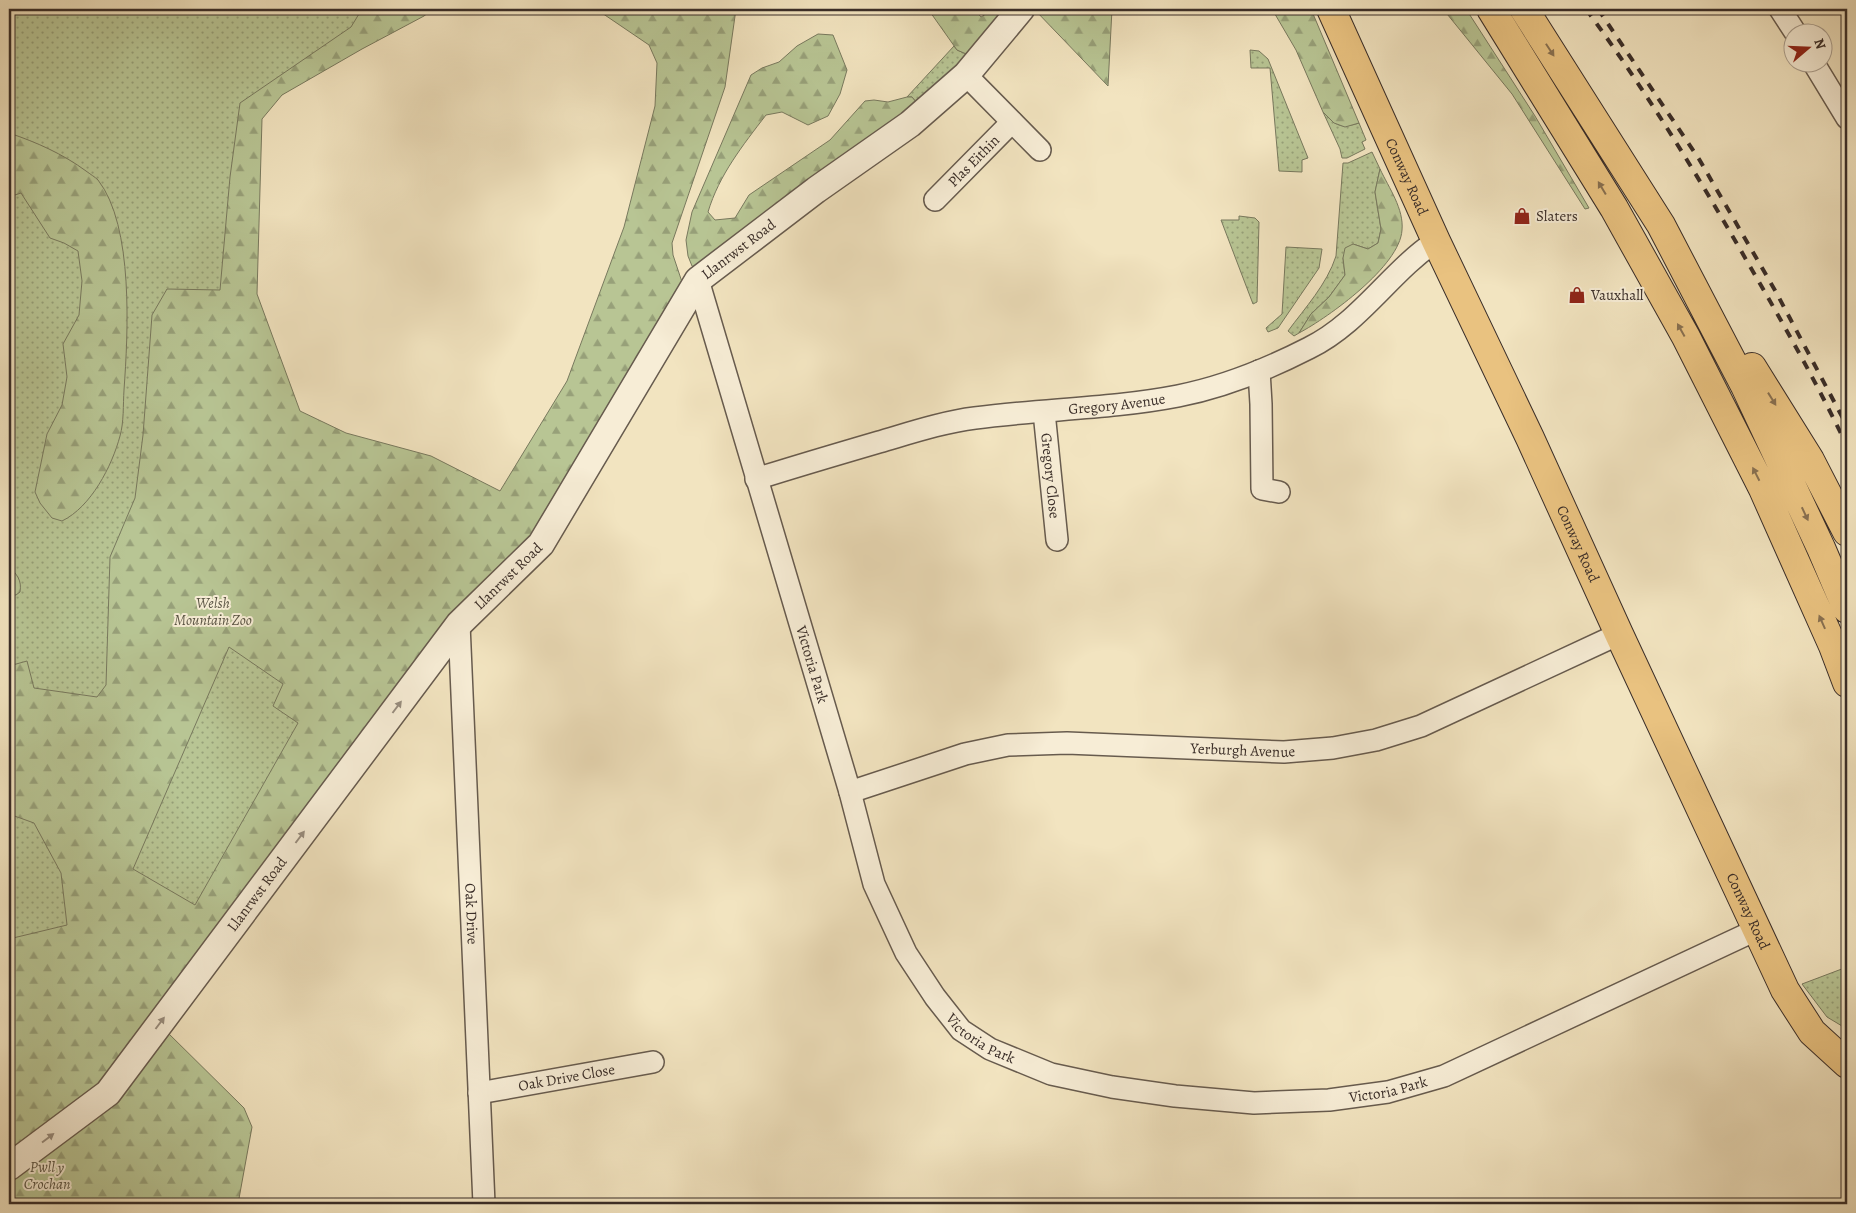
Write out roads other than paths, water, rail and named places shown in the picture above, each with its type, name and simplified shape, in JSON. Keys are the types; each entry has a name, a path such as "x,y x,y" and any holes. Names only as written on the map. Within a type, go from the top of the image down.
{"main road":[{"name":"Conway Road","path":"1330,9 1756,930 1786,990 1812,1032 1847,1064"},
{"path":"1491,9 1614,208 1686,338 1764,489 1829,637 1847,684"},
{"path":"1524,9 1594,116 1810,460 1847,532"},
{"path":"1661,225 1745,386 1821,548 1847,609"}],"street":[{"name":"Llanrwst Road","path":"9,1167 108,1093 459,624 541,544 698,280 816,190 910,124 966,75 1021,9"},
{"path":"1780,9 1788,22"},
{"path":"1819,72 1847,118"},
{"name":"Plas Eithin","path":"966,75 1040,150"},
{"name":"Plas Eithin","path":"935,200 1012,122"},
{"name":"Gregory Avenue","path":"756,479 911,433 974,418 1133,404 1179,396 1218,386 1259,372 1312,347 1347,324 1416,254 1436,241"},
{"name":"Victoria Park","path":"698,280 850,792 874,884 906,953 935,997 961,1030 990,1049 1051,1074 1112,1087 1175,1096 1254,1103 1329,1100 1388,1092 1444,1076 1756,930"},
{"path":"1259,372 1262,489 1278,492"},
{"name":"Gregory Close","path":"1044,412 1057,540"},
{"name":"Oak Drive","path":"459,624 484,1204"},
{"name":"Yerburgh Avenue","path":"850,792 965,754 1008,745 1068,743 1284,752 1333,748 1376,740 1421,726 1619,634"},
{"name":"Oak Drive Close","path":"479,1093 653,1062"}],"railway":[{"path":"1586,9 1649,99 1707,193 1797,350 1847,446"},
{"path":"1598,9 1699,159 1776,292 1847,426"}],"place":[{"name":"Slaters","path":"1522,216"},
{"name":"Vauxhall","path":"1577,295"}],"park label":[{"name":"Welsh Mountain Zoo","path":"213,612"},
{"name":"Pwll y Crochan","path":"47,1176"}]}
